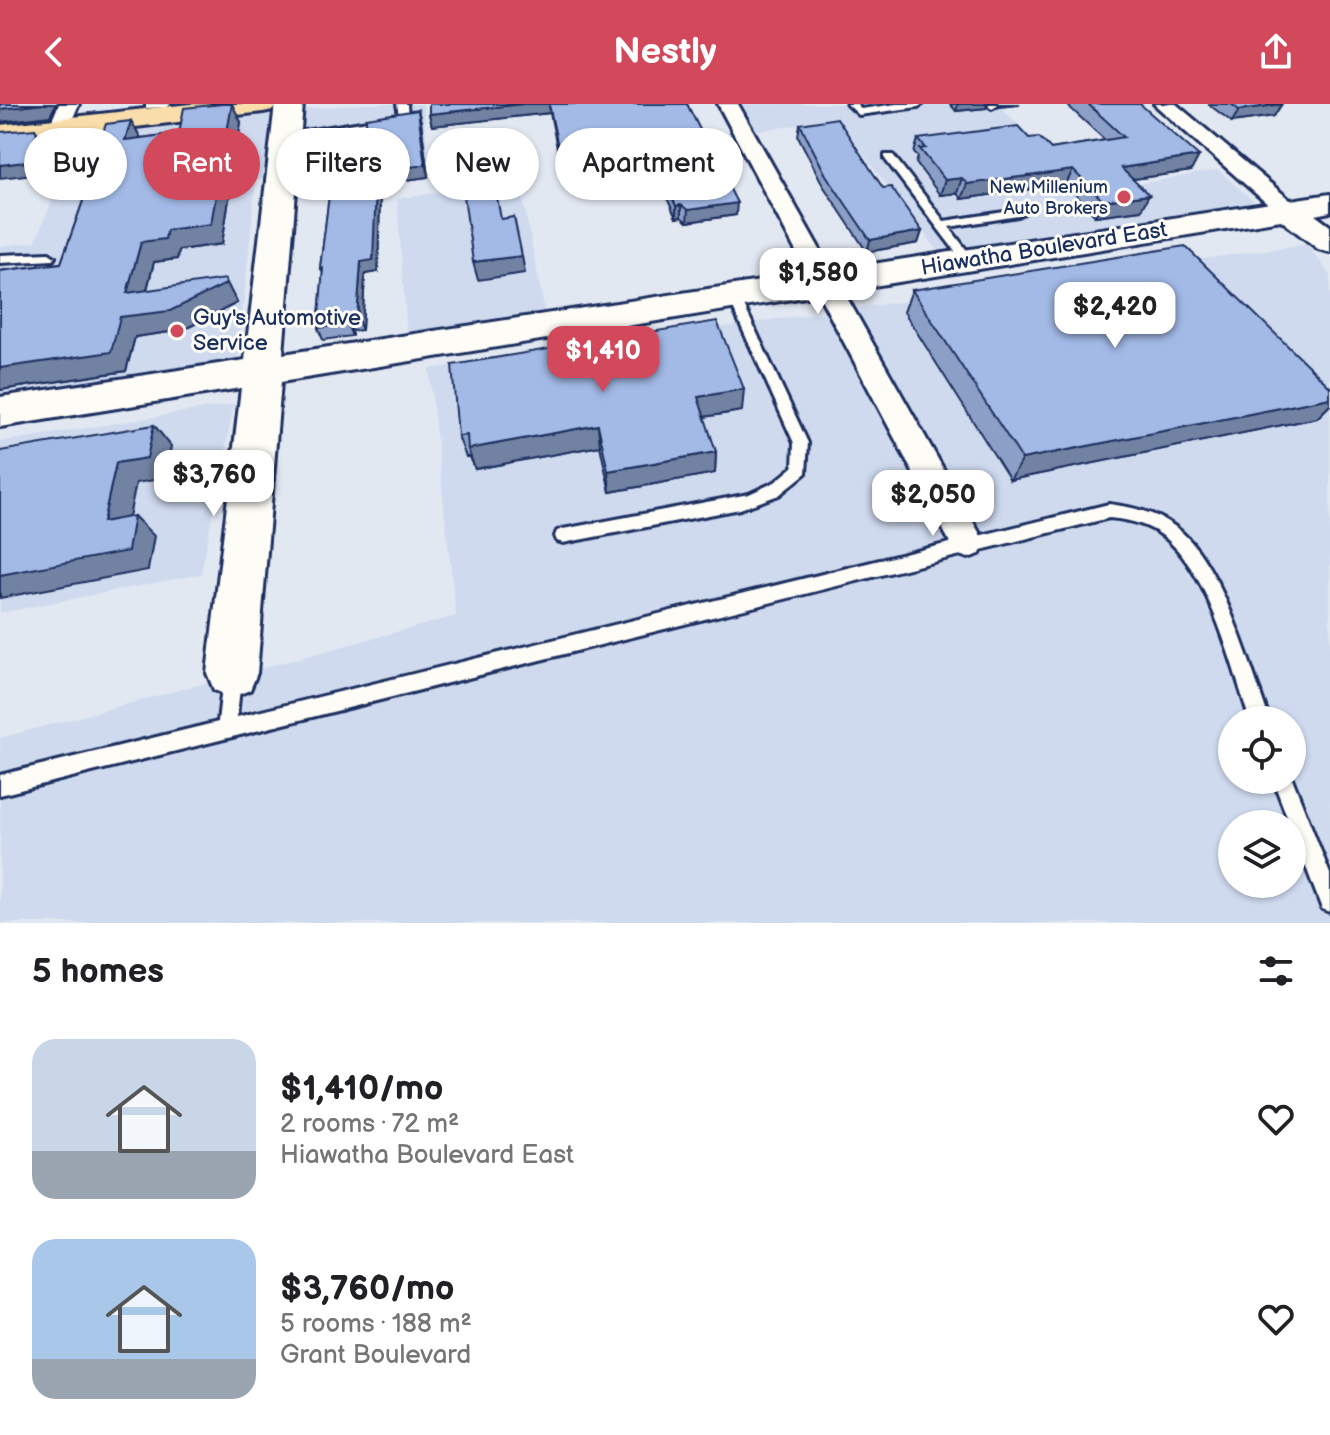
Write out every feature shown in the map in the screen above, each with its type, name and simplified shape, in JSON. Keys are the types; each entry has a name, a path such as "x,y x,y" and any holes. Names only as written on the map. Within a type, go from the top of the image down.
{"main road":[{"path":"0,134 64,116 154,108 263,104"}],"street":[{"path":"287,128 289,104"},
{"path":"728,104 829,283 968,544"},
{"path":"1164,104 1330,242"},
{"path":"232,673 280,200"},
{"name":"Hiawatha Boulevard East","path":"0,412 1330,203"}],"lane":[{"path":"342,128 404,118 402,104"},
{"path":"852,104 859,112 918,104"},
{"path":"889,157 969,261"},
{"path":"941,225 1018,213"},
{"path":"0,259 49,257"},
{"path":"563,536 740,503 790,483 801,469 801,443 734,297"},
{"path":"0,785 1109,511 1132,513 1154,522 1176,537 1194,560 1212,594 1255,706"},
{"path":"227,727 232,673"},
{"path":"1288,794 1330,901"}],"shaded area":[{"path":"362,104 423,104 426,158 410,160 410,128 276,128 276,177 260,179 260,128 143,128 143,200 254,200 237,367 0,402 0,246 35,242 52,200 127,200 127,128"},
{"path":"742,104 998,104 1065,173 1133,185 1218,170 1260,207 940,254 836,119 757,131"},
{"path":"426,194 426,200 523,200 545,312 407,336 397,200 410,200 410,197"},
{"path":"1307,244 1330,275 1330,923 0,923 0,738 456,616 429,369"},
{"path":"234,404 201,574 0,613 0,442"}],"building":[{"path":"0,104 43,104 0,109"},
{"path":"232,104 228,128 180,128 184,108"},
{"path":"429,104 523,104 429,114"},
{"path":"549,104 687,104 699,128 555,128 555,133"},
{"path":"1088,104 1140,104 1199,156 1121,168 1149,195 1103,201 1073,170 967,184 962,178 945,180 920,149 926,148 918,139 1018,126 1029,138 1039,137 1051,149 1124,137"},
{"path":"1231,104 1282,104 1239,110"},
{"path":"418,110 425,165 410,167 410,128 366,128 366,118"},
{"path":"837,118 883,188 891,187 922,231 870,240 826,175 800,124"},
{"path":"131,121 127,134 127,128 105,128 106,124"},
{"path":"24,130 24,162 0,165 0,132"},
{"path":"143,138 143,200 215,200 211,224 167,230 165,239 141,242 127,293 225,279 226,284 170,311 120,317 111,352 0,368 0,271 61,263 83,200 127,200 127,140"},
{"path":"328,200 375,200 373,260 361,262 357,318 347,319 347,324 318,328 323,268 320,268"},
{"path":"465,200 498,200 501,219 514,217 522,256 473,262"},
{"path":"673,200 735,200 737,203 688,210 681,205 676,206"},
{"path":"1185,246 1330,387 1330,398 1022,459 912,290"},
{"path":"717,321 744,389 698,397 716,452 608,471 598,425 468,449 467,435 458,436 452,365"},
{"path":"154,425 147,458 116,463 103,522 134,516 128,551 0,575 0,451"}],"place":[{"name":"New Millenium Auto Brokers","path":"1124,197"},
{"name":"Guy's Automotive Service","path":"177,331"}]}
